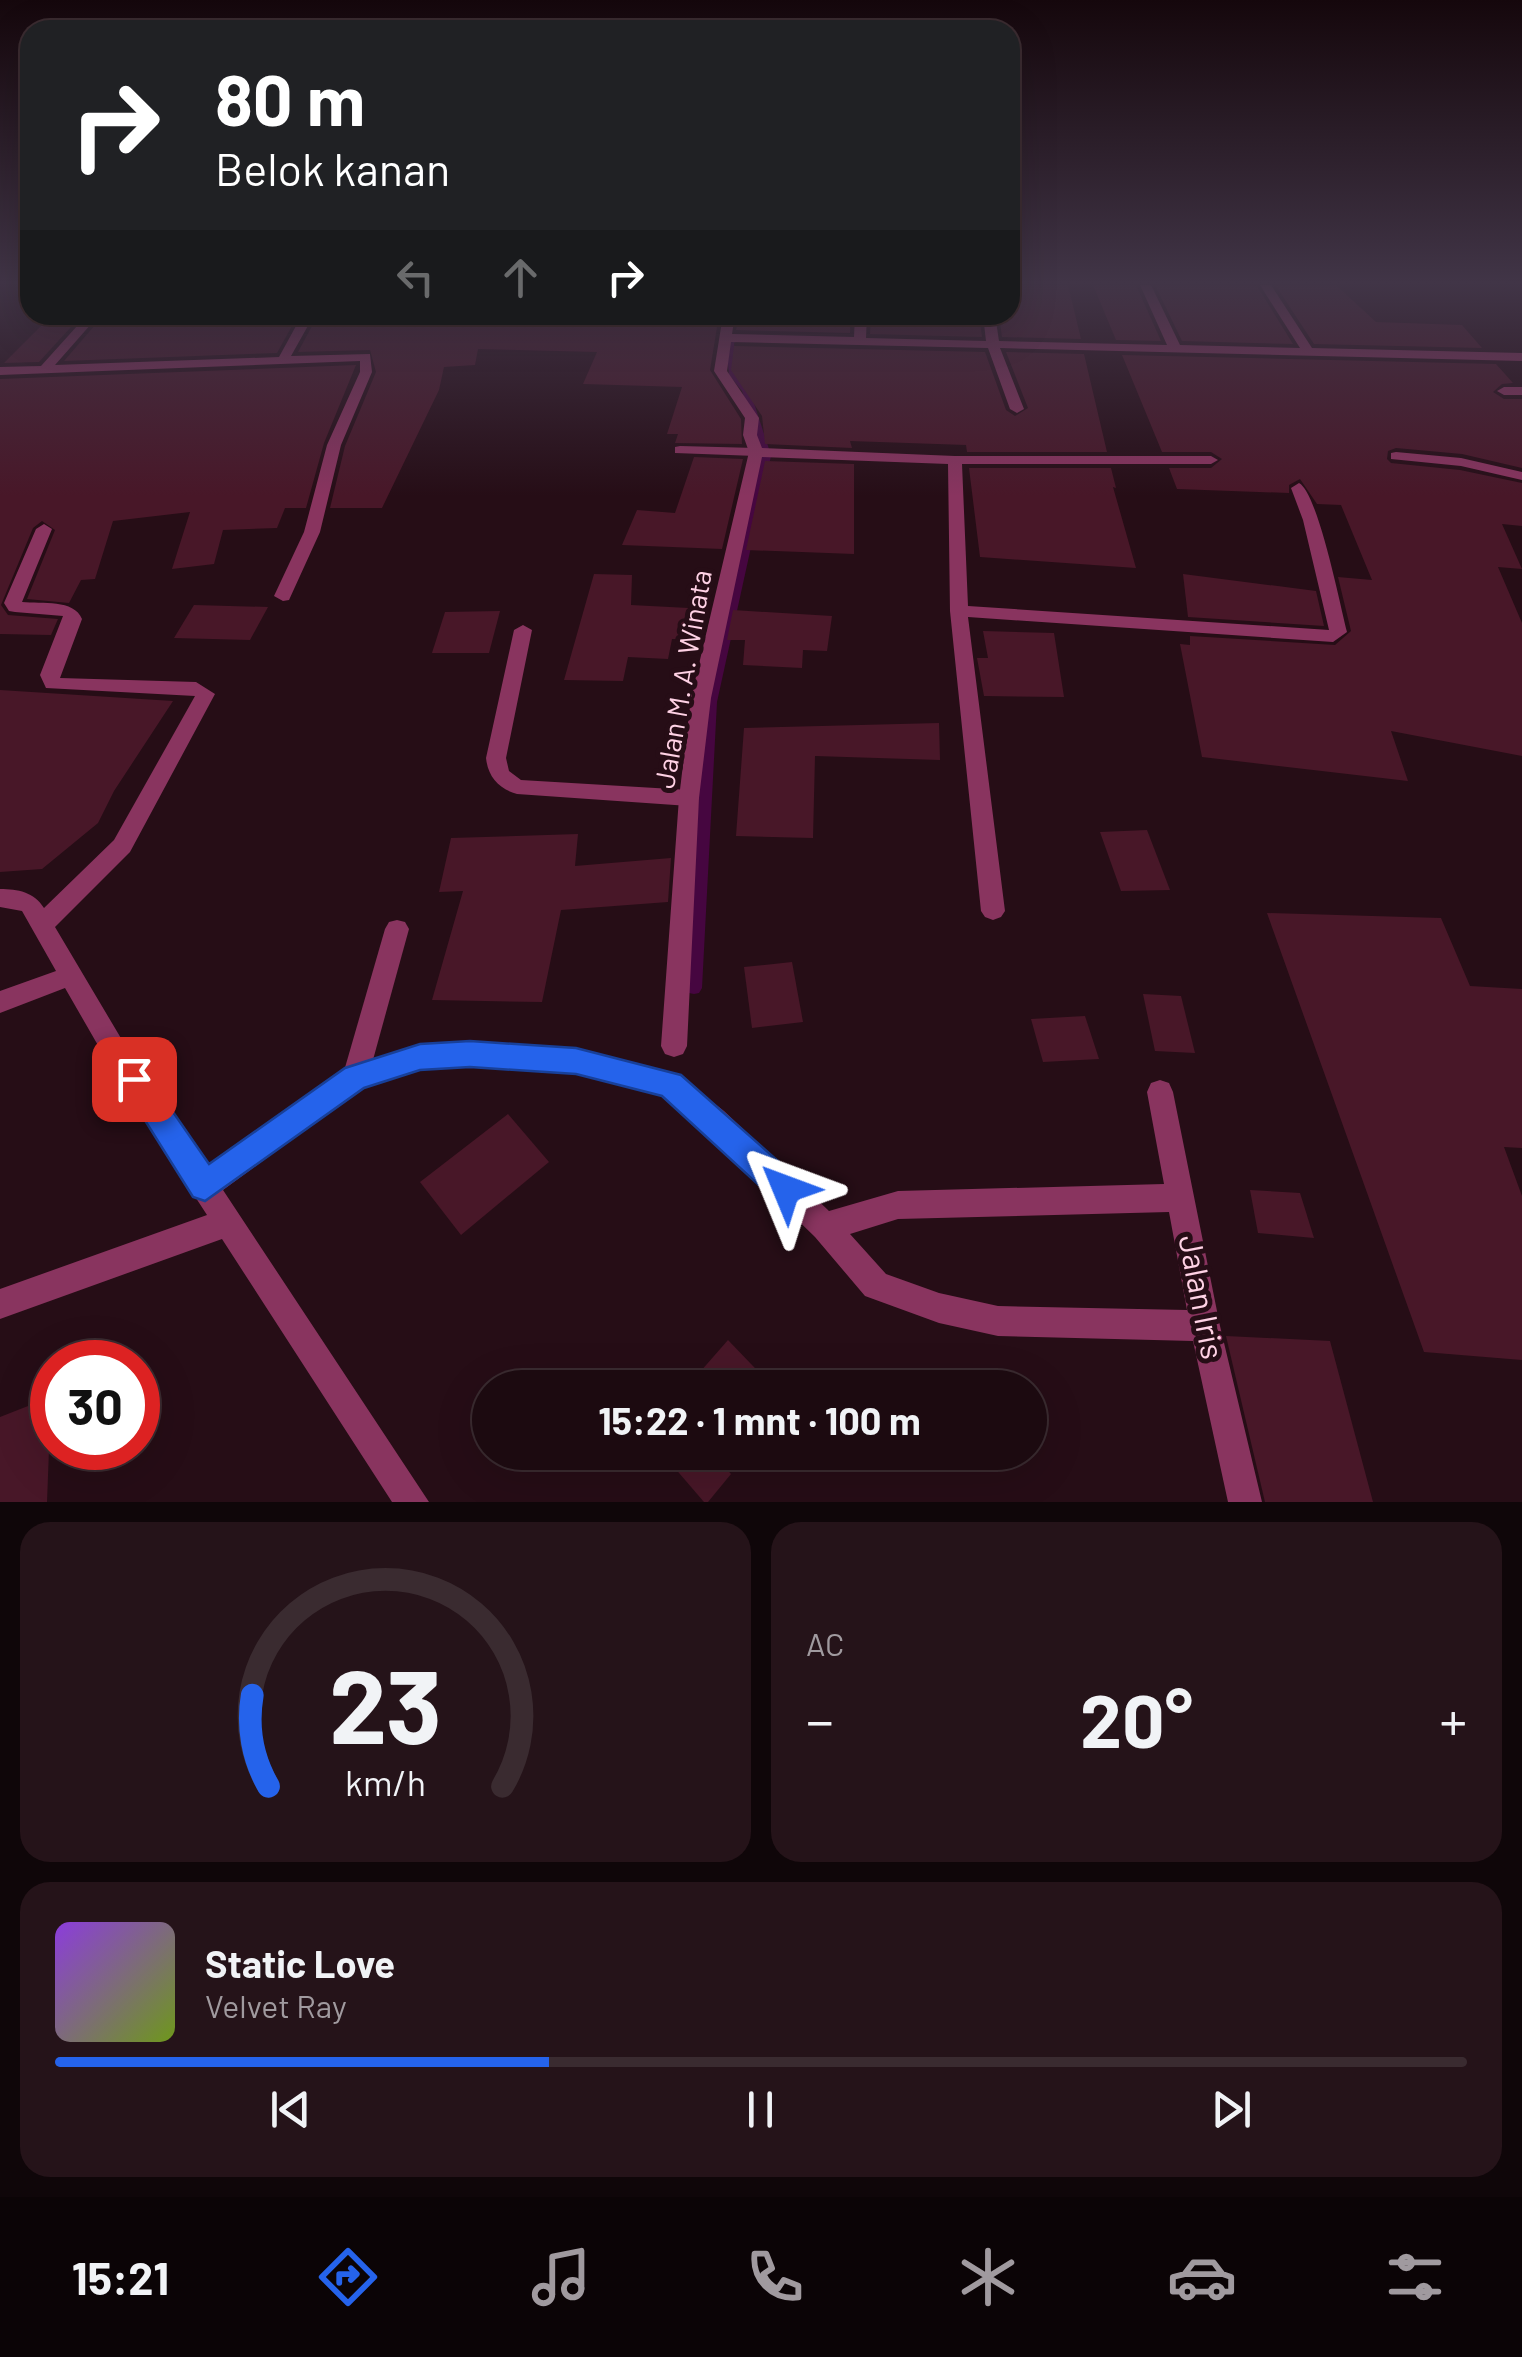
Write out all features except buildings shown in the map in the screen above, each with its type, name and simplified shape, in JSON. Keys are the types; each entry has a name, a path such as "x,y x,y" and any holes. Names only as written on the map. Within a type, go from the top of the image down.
{"street":[{"path":"45,369 57,355"},
{"path":"0,371 354,355"},
{"path":"283,596 312,532 334,445 369,361 356,355"},
{"name":"Jalan M. A. Winata","path":"674,1046 689,798 701,698 756,452 750,436 750,414 722,380 718,364 721,355"},
{"path":"997,355 1017,409"},
{"path":"1464,355 1522,357"},
{"path":"1504,391 1522,391"},
{"path":"680,450 955,460 1211,460"},
{"path":"1396,456 1461,462 1522,476"},
{"path":"955,460 959,611 993,911"},
{"path":"959,611 1334,636 1338,632 1312,520 1300,488"},
{"path":"40,926 122,846 206,694 196,688 53,684 49,675 73,619 70,611 15,607 13,603 44,529"},
{"path":"523,630 496,758 497,771 504,781 517,788 689,798"},
{"path":"0,898 15,898 30,905 68,976 412,1502"},
{"path":"355,1078 397,930"},
{"path":"0,1002 68,976"},
{"path":"205,1186 355,1078 420,1057 470,1054 576,1061 670,1084 825,1227 876,1286 938,1308 998,1322 1205,1326"},
{"name":"Jalan Iris","path":"1160,1092 1205,1326 1246,1502"},
{"path":"825,1227 898,1205 1182,1198"},
{"path":"0,1304 229,1222"}],"waterway":[{"path":"731,355 733,375 746,391 765,449"},
{"path":"694,988 711,702 766,456"}],"route":[{"path":"134,1079 205,1186 355,1078 420,1057 470,1054 576,1061 670,1084 786,1189"}]}
